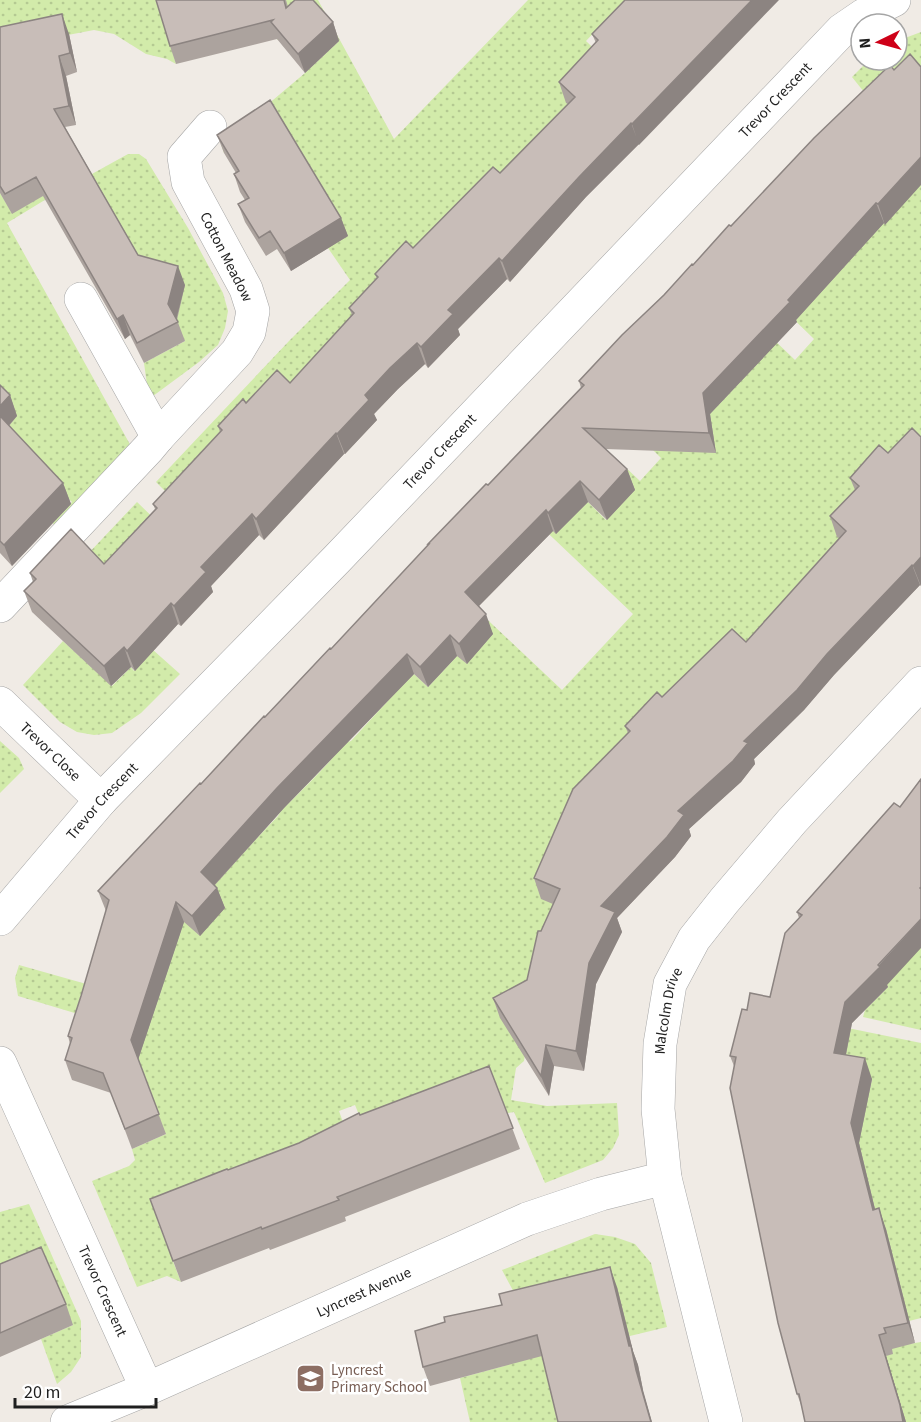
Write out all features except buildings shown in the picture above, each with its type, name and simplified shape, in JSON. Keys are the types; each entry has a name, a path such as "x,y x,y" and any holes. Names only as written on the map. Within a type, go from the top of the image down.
{"street":[{"name":"Trevor Crescent","path":"0,919 101,800 369,525 842,30 864,15 894,0"},
{"name":"Cotton Meadow","path":"0,606 237,352 249,332 253,311 246,289 188,182 184,157 210,126"},
{"path":"81,299 158,437"},
{"name":"Malcolm Drive","path":"726,1422 665,1178 658,1109 659,1055 670,984 694,939 724,901 792,822 921,683"},
{"name":"Trevor Close","path":"0,703 101,800"},
{"name":"Trevor Crescent","path":"0,1063 147,1389"},
{"name":"Lyncrest Avenue","path":"67,1422 147,1389 527,1219 601,1194 665,1178"}],"green space":[{"path":"0,0 158,0 176,64 167,59 146,54 114,34 94,30 0,48"},
{"path":"264,0 318,0 394,139 528,0 682,0 604,22 586,41 618,72 580,116 384,403 337,360 199,525 156,482 350,280 328,248 276,119 224,153 221,144 339,41 278,40 273,36"},
{"path":"921,32 921,79 876,107 852,77 857,72 909,72 909,36"},
{"path":"128,154 139,154 146,159 188,228 223,293 228,311 225,328 218,345 149,399 144,363 185,341 53,195 7,223 132,448 55,526 52,522 72,502 10,440 0,398 0,193 12,213 51,191 54,195"},
{"path":"921,156 921,451 855,553 567,910 528,1036 524,1061 516,1068 511,1100 547,1106 617,1103 619,1135 613,1148 603,1160 545,1183 514,1112 368,1137 355,1105 339,1111 350,1142 157,1220 181,1282 167,1276 137,1287 92,1181 129,1166 135,1160 132,1149 166,1134 125,1099 149,958 202,886 222,875 333,758 344,743 351,741 407,680 414,674 428,687 457,656 475,608 562,690 633,614 533,519 588,502 606,520 616,472 622,464 640,481 661,458 643,440 694,412 769,335 795,360 814,339 780,306 840,271 859,250"},
{"path":"137,502 167,531 112,584 85,557"},
{"path":"134,633 180,674 141,713 112,733 94,735 77,732 60,722 23,685 63,641 112,686 131,667 134,671"},
{"path":"0,741 19,758 24,769 0,793"},
{"path":"921,947 921,1030 863,1017 865,1010 888,987 872,975"},
{"path":"19,965 97,987 88,1017 18,996 15,978"},
{"path":"794,1017 921,1043 921,1318 905,1322 909,1344 921,1342 921,1422 876,1422 773,1103 866,1106 872,1079"},
{"path":"29,1204 81,1321 81,1357 71,1372 57,1384 41,1339 73,1325 0,1288 0,1212"},
{"path":"595,1234 615,1237 635,1244 651,1263 667,1327 564,1352 578,1422 470,1422 460,1378 504,1366 517,1298 502,1270"}],"place":[{"name":"Lyncrest Primary School","path":"310,1379"}]}
